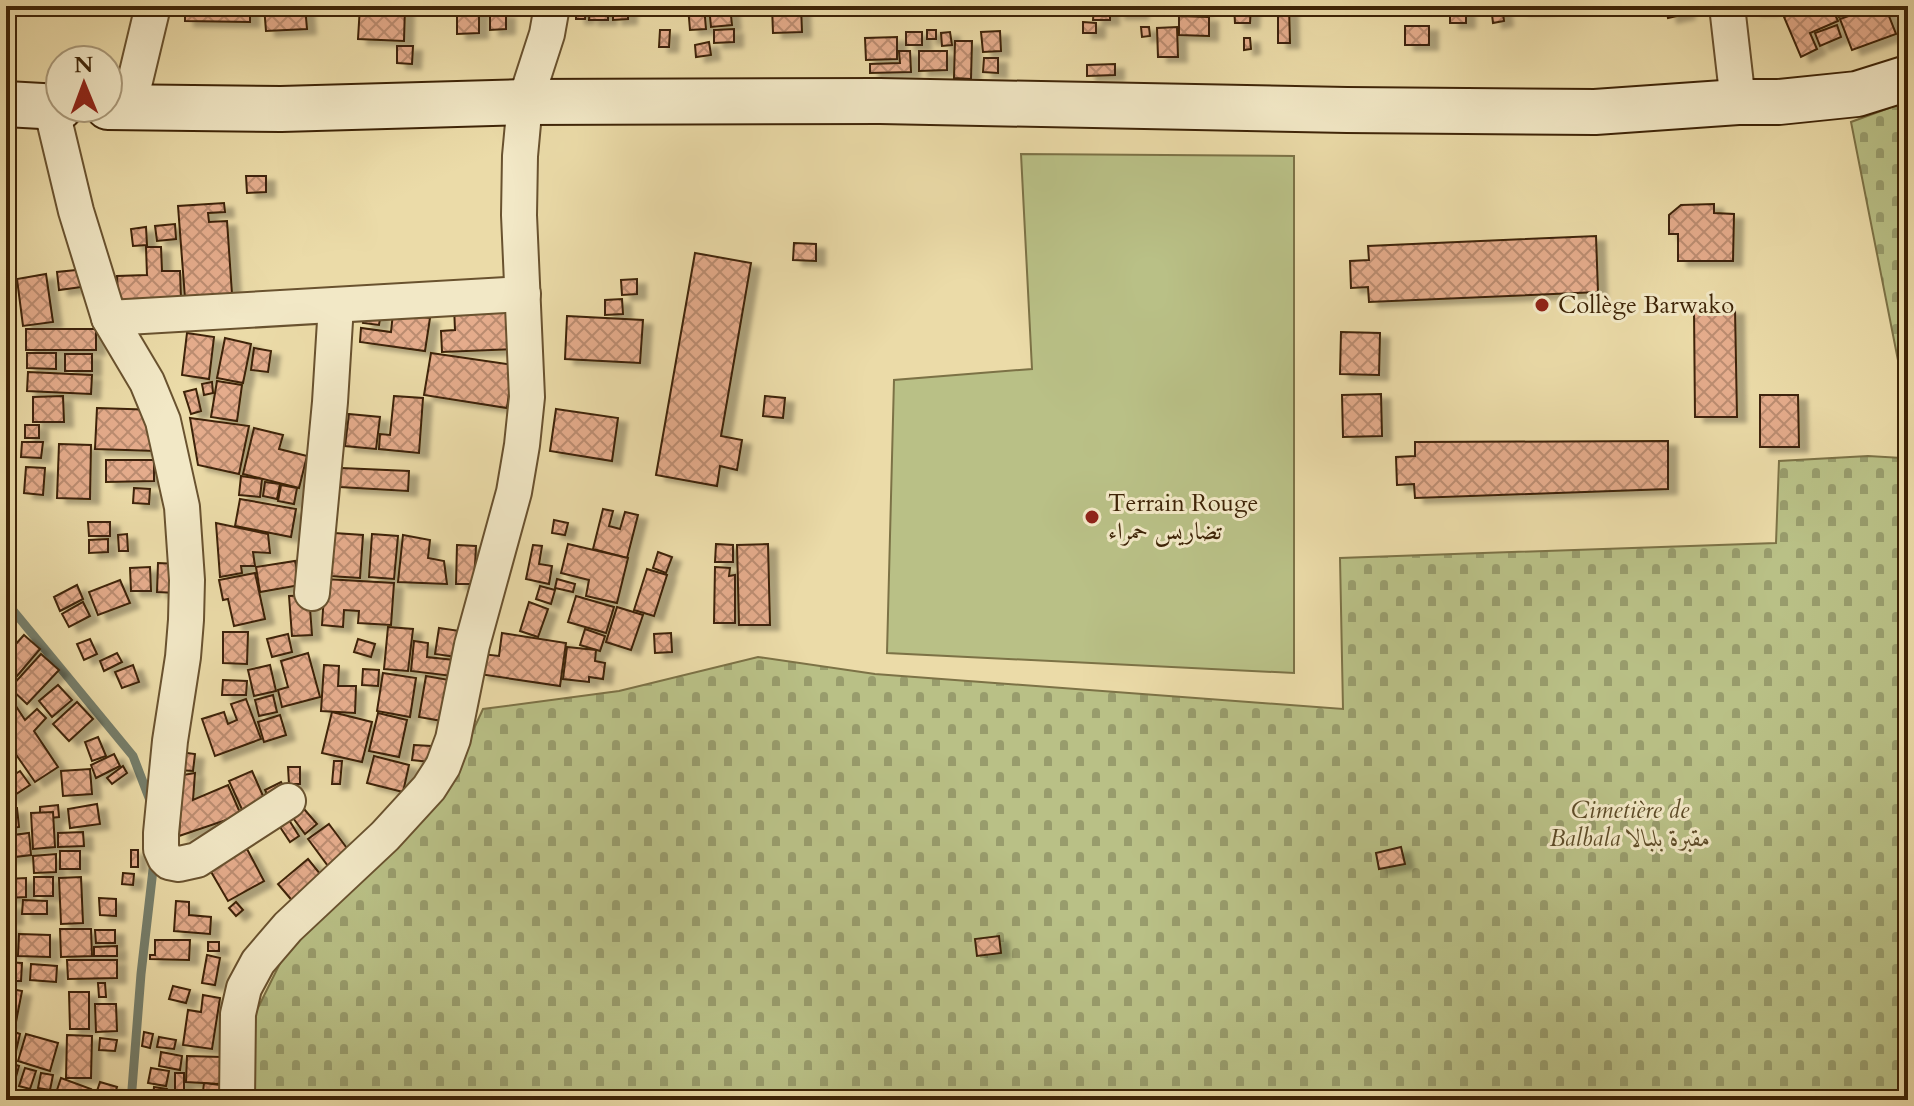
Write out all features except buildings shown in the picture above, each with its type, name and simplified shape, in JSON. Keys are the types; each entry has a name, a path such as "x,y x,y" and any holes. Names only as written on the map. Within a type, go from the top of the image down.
{"main road":[{"path":"124,106 281,109 525,102 880,101 1595,112 1779,102 1857,94 1908,78"},
{"path":"6,104 44,106"}],"street":[{"path":"124,91 153,6"},
{"path":"237,1100 238,1014 244,988 258,962 288,927 411,809 443,766 453,739 472,645 514,492 522,445 527,397 519,215 520,156 525,102 547,34 552,6"},
{"path":"1727,6 1738,102"},
{"path":"59,124 76,211 109,318 147,382 163,421 182,507 187,580 186,620 170,741 161,849 169,862 179,864 197,860 288,801"},
{"path":"109,318 523,294"},
{"path":"312,593 336,305"}],"green space":[{"path":"1908,101 1908,411 1851,122"},
{"name":"Terrain Rouge تضاريس حمراء","path":"1021,154 1294,156 1294,673 887,653 894,380 1032,369"},
{"name":"Cimetière de Balbala مقبرة بلبالا","path":"1908,414 1908,1100 246,1100 243,1038 307,909 445,791 483,709 619,691 758,657 875,674 1343,709 1340,558 1776,543 1779,461 1868,456 1902,458"}],"waterway":[{"path":"6,602 133,756 151,803"},
{"path":"132,1100 141,974 154,861"}],"place":[{"name":"Collège Barwako","path":"1542,305"},
{"name":"Terrain Rouge تضاريس حمراء","path":"1092,517"}]}
